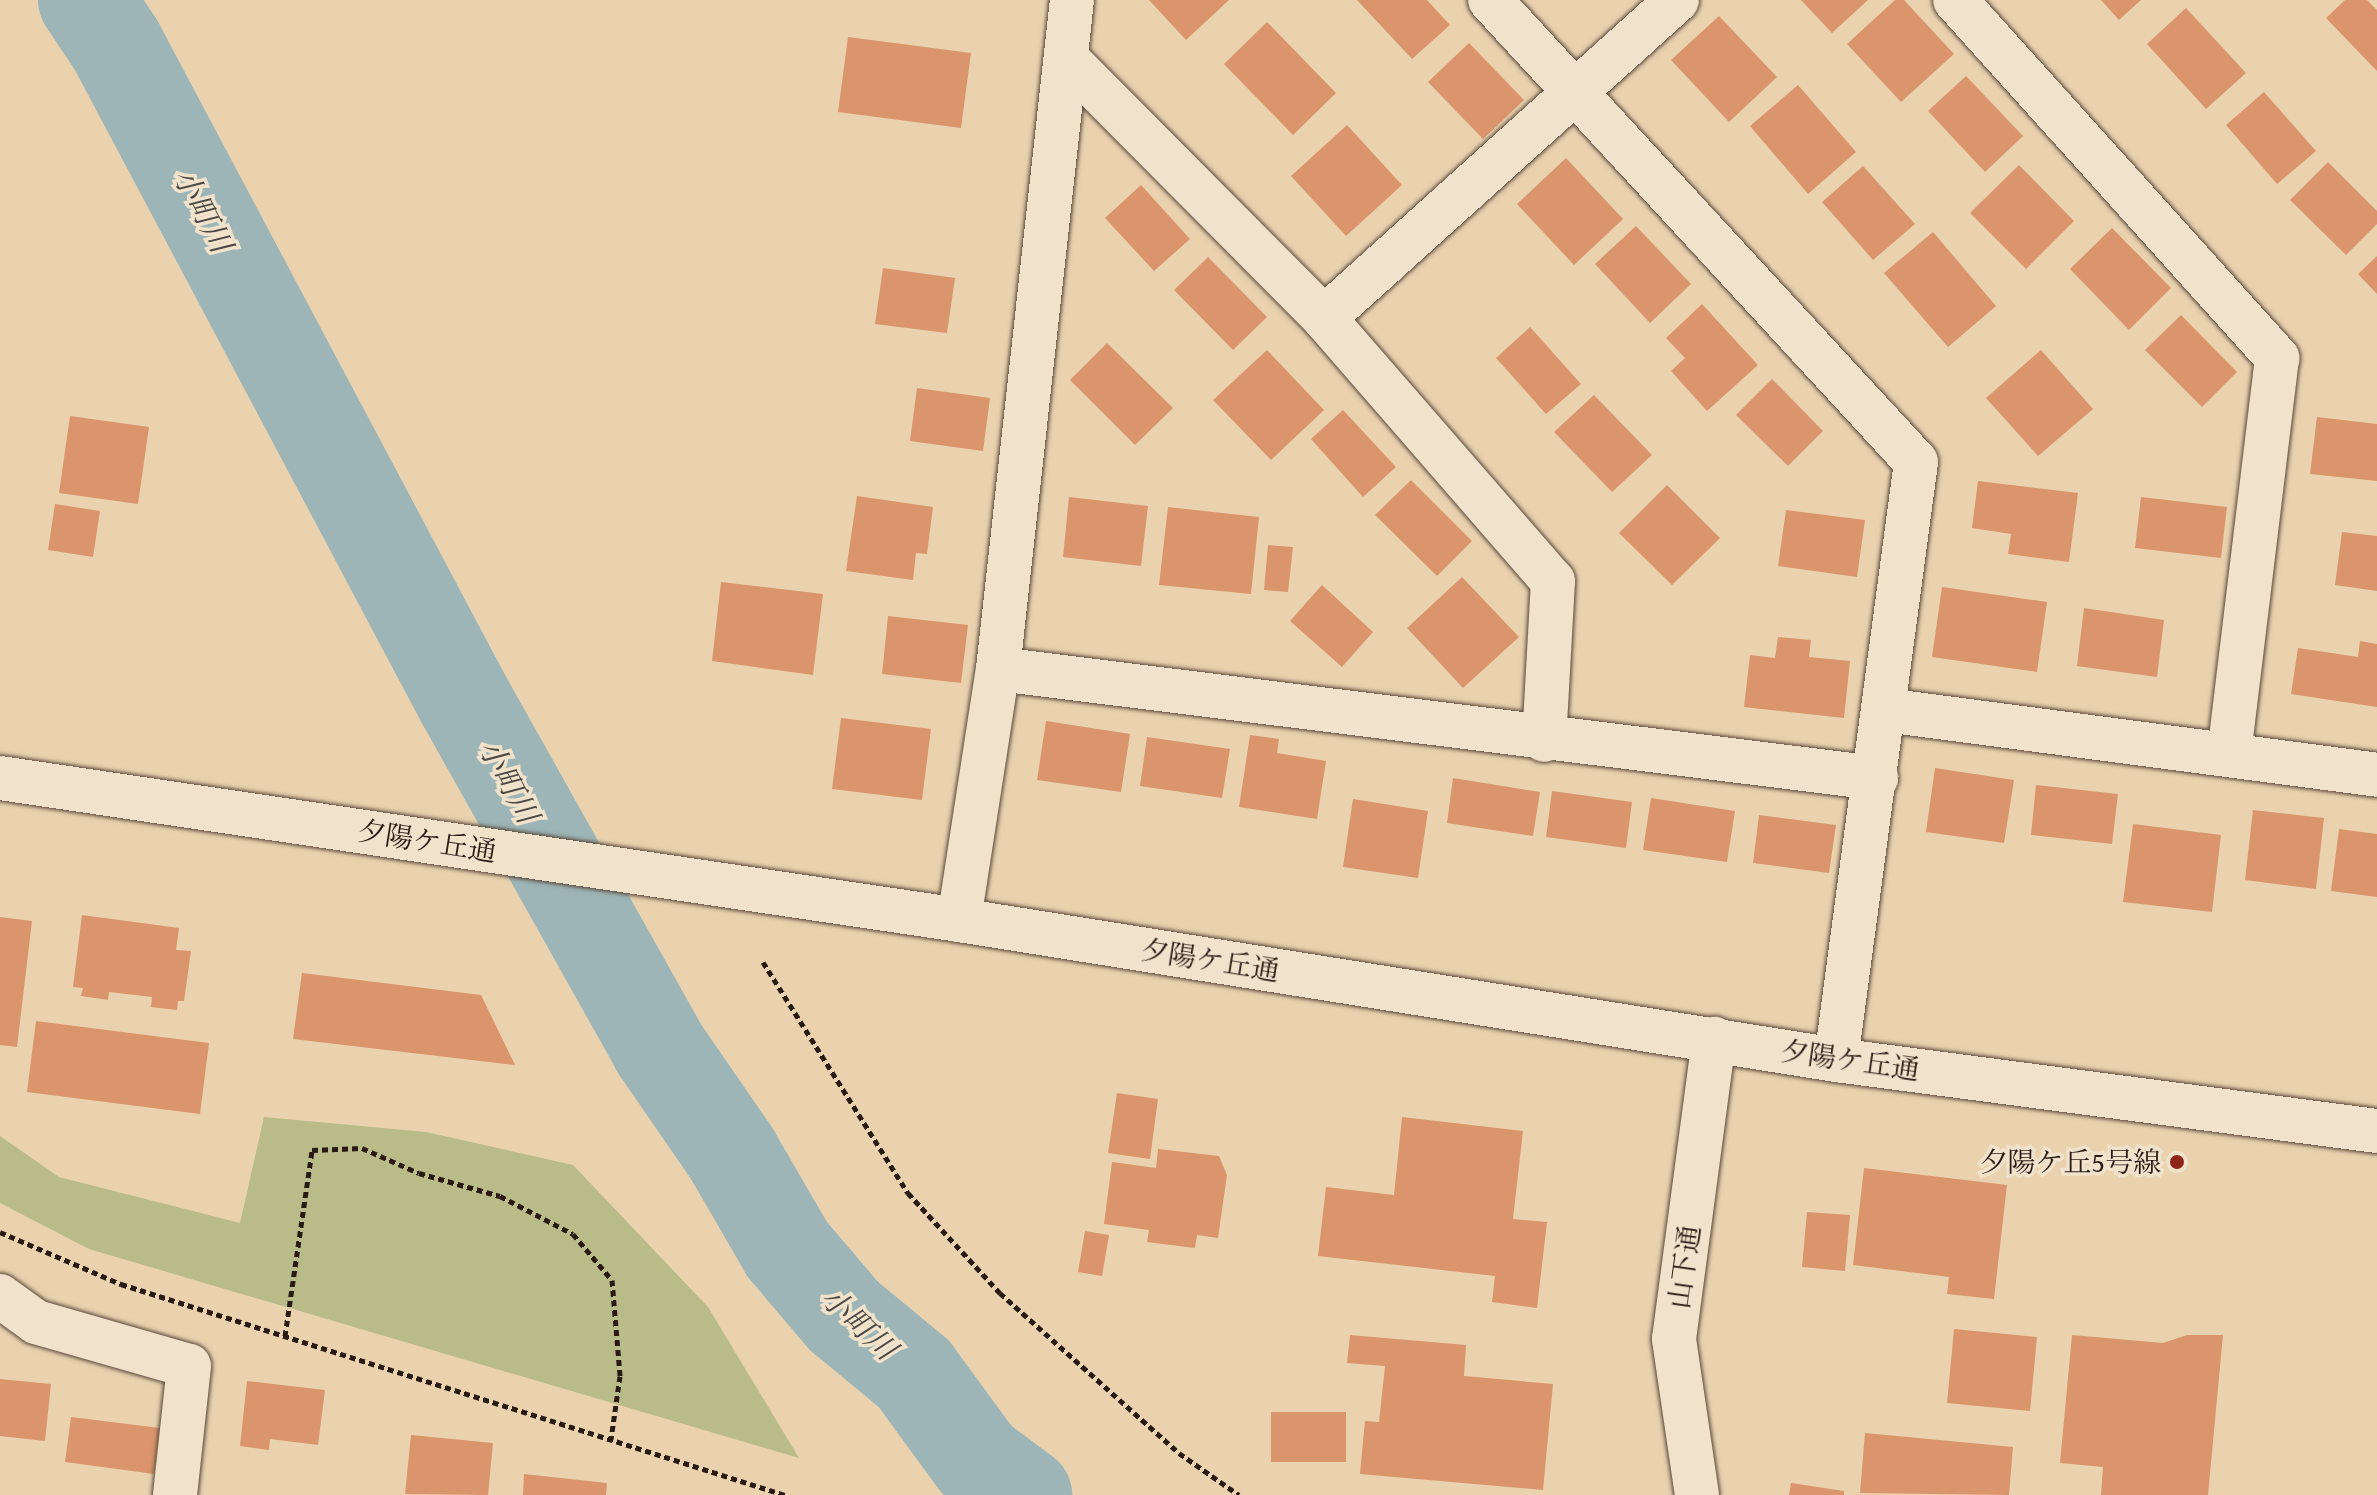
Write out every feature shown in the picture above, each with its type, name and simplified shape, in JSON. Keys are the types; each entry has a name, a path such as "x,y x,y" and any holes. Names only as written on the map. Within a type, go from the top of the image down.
{"street":[{"path":"959,920 998,669 1072,0"},
{"path":"1490,0 1916,462 1836,1060"},
{"path":"1324,318 1677,0"},
{"path":"1955,0 2277,358 2229,753"},
{"path":"1066,58 1324,318 1553,581 1544,740"},
{"path":"998,669 1544,740 1876,778"},
{"path":"1885,710 2229,753 2377,775"},
{"name":"夕陽ケ丘通","path":"0,778 415,838 721,889 959,920 1836,1060 2377,1131"},
{"name":"夕陽ケ丘通","path":"0,788 44,785"},
{"name":"山下通","path":"1697,1495 1674,1339 1714,1039"},
{"path":"0,1296 36,1322 189,1366 175,1495"}],"path":[{"path":"763,962 908,1193 1000,1293 1179,1453 1239,1495"},
{"path":"285,1336 312,1150 362,1148 419,1173 500,1196 573,1234 612,1280 620,1376 611,1439"},
{"path":"0,1232 121,1284 785,1495"}],"green space":[{"path":"264,1117 426,1132 573,1165 708,1307 799,1458 89,1249 0,1203 0,1136 59,1177 240,1223"}],"building":[{"path":"1149,0 1229,0 1186,40"},
{"path":"1357,0 1427,0 1450,25 1412,59"},
{"path":"1801,0 1868,0 1832,33"},
{"path":"1895,0 1904,0 1954,54 1901,102 1847,44"},
{"path":"2101,0 2141,0 2119,20"},
{"path":"2345,0 2367,0 2377,10 2377,71 2326,18"},
{"path":"2186,8 2246,73 2206,109 2147,44"},
{"path":"1719,16 1777,77 1729,122 1671,60"},
{"path":"1267,22 1336,93 1293,135 1224,64"},
{"path":"848,37 971,53 961,128 838,112"},
{"path":"1469,43 1524,100 1483,139 1428,82"},
{"path":"1966,76 2023,136 1985,172 1928,111"},
{"path":"1798,85 1856,152 1808,194 1750,126"},
{"path":"2264,92 2316,151 2277,184 2226,125"},
{"path":"1347,125 1402,185 1346,236 1291,176"},
{"path":"1566,158 1623,219 1574,265 1517,204"},
{"path":"2328,162 2377,211 2377,224 2346,255 2290,200"},
{"path":"2019,165 2074,221 2026,269 1970,213"},
{"path":"1863,166 1915,224 1873,260 1822,202"},
{"path":"1141,185 1190,239 1154,271 1105,218"},
{"path":"1636,226 1691,284 1650,323 1595,264"},
{"path":"2112,228 2171,288 2129,330 2070,269"},
{"path":"1933,232 1996,306 1948,347 1884,273"},
{"path":"2377,256 2377,294 2358,274"},
{"path":"1208,257 1267,317 1233,350 1174,290"},
{"path":"883,268 955,278 947,333 875,324"},
{"path":"1702,304 1758,365 1707,411 1671,371 1685,358 1666,338"},
{"path":"2181,315 2237,372 2202,407 2145,350"},
{"path":"1530,327 1581,384 1546,414 1496,358"},
{"path":"1107,343 1173,408 1135,445 1070,380"},
{"path":"1267,350 1324,410 1271,460 1213,400"},
{"path":"2041,350 2093,409 2038,456 1986,398"},
{"path":"1772,379 1823,431 1788,466 1736,415"},
{"path":"917,388 990,398 983,451 910,441"},
{"path":"1594,395 1652,455 1612,492 1554,432"},
{"path":"1343,410 1396,467 1363,497 1311,439"},
{"path":"70,416 149,427 138,504 59,493"},
{"path":"2317,417 2377,424 2377,481 2310,474"},
{"path":"1411,480 1472,541 1437,576 1375,515"},
{"path":"1978,481 2078,493 2069,562 2008,554 2011,534 1972,528"},
{"path":"1667,485 1720,538 1672,585 1619,533"},
{"path":"857,496 933,507 927,554 916,553 913,580 846,571"},
{"path":"1069,497 1148,506 1141,566 1063,557"},
{"path":"2141,497 2227,507 2221,558 2135,548"},
{"path":"55,504 100,511 93,557 48,550"},
{"path":"1168,507 1259,517 1251,594 1159,585"},
{"path":"1786,510 1865,520 1857,577 1778,566"},
{"path":"2342,532 2377,536 2377,591 2335,585"},
{"path":"1268,545 1293,547 1288,592 1264,590"},
{"path":"1462,577 1519,637 1463,688 1407,628"},
{"path":"721,582 823,594 813,675 712,661"},
{"path":"1322,585 1373,632 1342,667 1290,621"},
{"path":"1942,587 2047,602 2037,672 1932,657"},
{"path":"2084,608 2164,620 2157,677 2077,666"},
{"path":"888,616 968,625 961,683 882,674"},
{"path":"1778,637 1811,640 1809,657 1850,661 1844,718 1744,707 1750,655 1775,658"},
{"path":"2360,641 2377,644 2377,707 2291,694 2298,648 2358,657"},
{"path":"841,718 931,729 922,800 832,789"},
{"path":"1046,721 1130,734 1121,792 1037,780"},
{"path":"1250,735 1279,739 1277,753 1326,761 1317,819 1239,807"},
{"path":"1147,737 1230,749 1222,798 1140,786"},
{"path":"1935,768 2014,780 2004,843 1926,832"},
{"path":"1453,778 1540,792 1533,836 1447,823"},
{"path":"2036,785 2118,794 2112,844 2031,835"},
{"path":"1552,791 1632,802 1626,848 1546,837"},
{"path":"1651,798 1735,811 1727,862 1643,850"},
{"path":"1353,799 1428,811 1418,878 1343,867"},
{"path":"2253,810 2324,818 2316,889 2245,880"},
{"path":"1759,815 1836,825 1829,873 1753,863"},
{"path":"2133,824 2221,835 2212,912 2123,902"},
{"path":"2339,829 2377,834 2377,897 2331,891"},
{"path":"82,915 179,928 176,950 191,951 184,1001 178,1001 177,1010 151,1007 152,997 109,992 108,1000 81,996 83,988 73,987"},
{"path":"0,917 32,921 17,1047 0,1045"},
{"path":"302,973 481,995 515,1065 293,1039"},
{"path":"36,1021 209,1043 200,1114 27,1092"},
{"path":"1117,1093 1158,1099 1150,1159 1108,1153"},
{"path":"1402,1117 1523,1131 1513,1219 1547,1222 1537,1308 1492,1302 1495,1276 1318,1256 1326,1187 1394,1195"},
{"path":"1158,1149 1219,1156 1227,1175 1218,1238 1197,1235 1195,1248 1147,1242 1149,1230 1104,1224 1112,1162 1156,1168"},
{"path":"1864,1168 2007,1185 1994,1299 1947,1294 1949,1277 1853,1265"},
{"path":"1807,1212 1850,1215 1845,1271 1802,1267"},
{"path":"1085,1231 1109,1235 1102,1276 1078,1272"},
{"path":"1954,1329 2037,1337 2030,1411 1947,1403"},
{"path":"1350,1335 1466,1345 1464,1376 1553,1384 1543,1490 1360,1474 1365,1421 1379,1422 1385,1366 1347,1363"},
{"path":"2072,1335 2163,1343 2187,1335 2223,1335 2208,1495 2101,1495 2103,1467 2060,1463"},
{"path":"0,1379 51,1384 45,1441 0,1436"},
{"path":"247,1381 325,1390 318,1445 270,1439 269,1450 240,1446"},
{"path":"1271,1412 1346,1412 1346,1462 1271,1462"},
{"path":"71,1417 160,1428 154,1474 65,1462"},
{"path":"1865,1433 2013,1447 2009,1495 1860,1493"},
{"path":"411,1435 493,1443 488,1495 405,1494"},
{"path":"524,1474 607,1483 606,1495 523,1495"},
{"path":"1791,1483 1844,1491 1844,1495 1789,1495"}],"waterway":[{"name":"小町川","path":"86,0 116,45 464,700 659,1048 732,1154 787,1249 844,1316 914,1374 977,1460 1024,1495"}],"place":[{"name":"夕陽ケ丘5号線","path":"2177,1162"}]}
